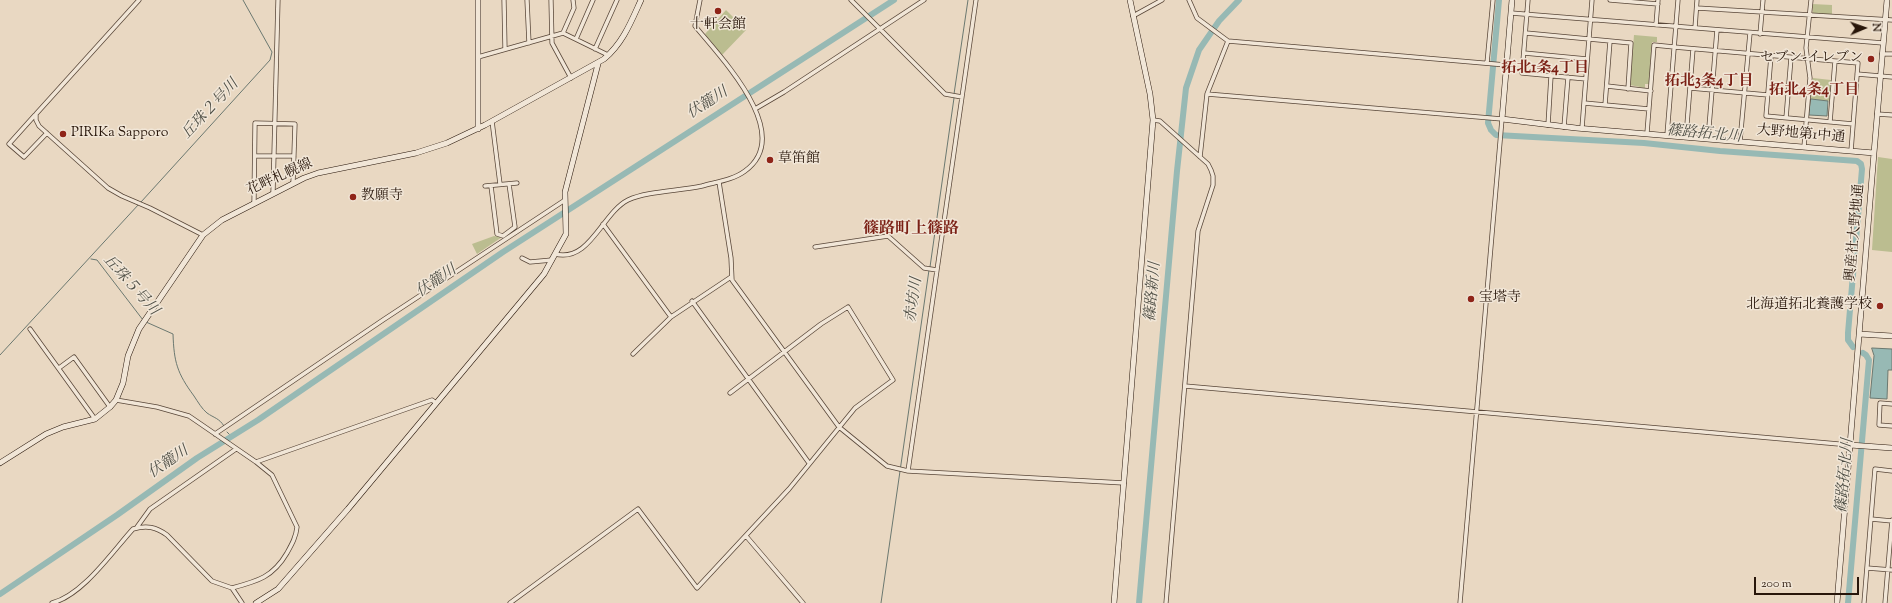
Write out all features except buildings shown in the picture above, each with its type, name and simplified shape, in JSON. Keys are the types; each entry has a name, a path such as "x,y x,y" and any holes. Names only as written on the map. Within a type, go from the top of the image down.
{"street":[{"path":"46,133 24,157 9,144 139,0"},
{"path":"273,192 276,124 278,0"},
{"path":"478,0 478,129"},
{"path":"504,0 505,49"},
{"path":"527,0 529,43"},
{"path":"551,0 552,43 571,79"},
{"path":"564,33 574,8 573,0"},
{"path":"576,39 593,0"},
{"path":"595,49 617,0"},
{"name":"花畔札幌線","path":"0,463 46,434 63,427 95,419 110,407 116,400 132,344 144,321 204,235 222,220 273,192 318,173 431,149 478,129 598,64 609,56 625,34 641,0"},
{"path":"555,254 560,256 578,253 618,207 634,197 677,191 719,182 745,171 751,166 761,148 763,132 755,109 742,87 729,68 695,26 700,0"},
{"path":"851,0 942,91 952,96 962,97"},
{"path":"755,109 784,92 878,27 924,0"},
{"path":"907,471 976,0"},
{"path":"1114,603 1154,120 1130,0"},
{"path":"1133,16 1162,0"},
{"path":"1188,0 1198,19 1228,41 1506,65"},
{"path":"1488,64 1492,0"},
{"path":"1460,603 1512,0"},
{"path":"1528,0 1522,73 1586,79"},
{"path":"1582,128 1592,0"},
{"path":"1610,0 1658,2 1656,25"},
{"path":"1667,135 1678,0"},
{"path":"1694,28 1697,0"},
{"path":"1760,34 1763,0"},
{"path":"1804,147 1810,78 1806,37 1811,0"},
{"path":"1874,152 1887,0"},
{"path":"1696,8 1724,11 1739,10 1892,20"},
{"path":"1511,13 1884,43"},
{"path":"1708,138 1718,30"},
{"path":"1740,141 1750,32"},
{"path":"478,56 564,33 609,56"},
{"path":"1526,33 1631,43 1628,89"},
{"path":"1200,157 1207,94 1228,41"},
{"path":"1605,105 1610,41"},
{"path":"1647,134 1654,46 1674,47 1716,52 1858,63 1851,151"},
{"path":"1686,137 1693,49"},
{"path":"1524,53 1588,59"},
{"path":"1882,54 1892,54"},
{"path":"1771,56 1766,116 1853,124"},
{"path":"1786,118 1791,58"},
{"path":"1830,122 1835,61"},
{"path":"256,603 278,589 287,579 544,274 566,234 565,192 598,64"},
{"path":"1857,74 1892,77"},
{"path":"1548,125 1551,76"},
{"path":"1564,127 1568,77"},
{"path":"1606,86 1650,91"},
{"path":"1690,88 1768,95"},
{"path":"1207,94 1502,119"},
{"path":"1584,103 1649,109"},
{"path":"36,114 36,120 39,126 108,188 204,235"},
{"path":"1877,114 1892,115"},
{"name":"大野地第1中通","path":"1502,119 1564,127 1874,152"},
{"path":"1154,120 1162,123 1200,157 1211,170 1213,176 1212,185 1198,231 1166,603"},
{"path":"492,121 500,184"},
{"path":"254,202 255,123 295,124 293,183"},
{"name":"興産社大野地通","path":"1837,603 1874,152"},
{"path":"255,156 294,156"},
{"path":"719,182 731,258 731,277 838,427 887,466 907,471 1124,483"},
{"path":"484,186 517,183"},
{"path":"491,186 497,234 503,236 515,227 509,184"},
{"path":"215,434 383,320 565,202"},
{"path":"603,224 671,317"},
{"path":"815,247 888,236 926,268 936,269"},
{"path":"522,258 530,262 552,260"},
{"path":"633,354 671,317 692,301 731,277"},
{"path":"692,301 809,463"},
{"path":"510,603 638,509 697,588 746,536 855,408 893,380 848,307 822,324 730,393"},
{"path":"30,329 95,419"},
{"path":"1859,334 1892,336"},
{"path":"59,368 74,357 110,407"},
{"path":"1185,386 1476,413 1892,448"},
{"path":"116,400 181,412 190,416 256,462 272,475 297,527 297,535 280,565 270,574 258,581 232,588 212,581 167,535 151,527 136,528"},
{"path":"256,462 432,400 436,403"},
{"path":"1892,404 1880,403 1879,424 1892,426"},
{"path":"52,603 66,598 79,590 133,529 136,528 150,509 235,448"},
{"path":"1864,603 1875,469 1892,471"},
{"path":"1871,519 1892,520 1890,570 1885,603"},
{"path":"746,536 803,603"},
{"path":"1867,568 1890,570"},
{"path":"232,588 242,603"}],"green space":[{"path":"1812,4 1832,5 1832,15 1813,14"},
{"path":"726,10 746,30 722,55 705,34"},
{"path":"1634,35 1657,37 1657,42 1652,42 1649,84 1645,84 1645,88 1630,85"},
{"path":"1813,78 1831,80 1830,101 1811,99"},
{"path":"1878,157 1892,159 1892,252 1872,250"},
{"path":"494,236 502,237 477,254 472,244"}],"water":[{"path":"1811,99 1828,101 1827,116 1809,115"},
{"path":"1872,348 1892,349 1892,370 1888,370 1887,399 1870,398 1874,356"}],"waterway":[{"name":"丘珠２号川","path":"141,202 270,60 272,52 243,0"},
{"name":"伏籠川","path":"0,594 117,515 197,458 258,420 503,252 894,0"},
{"name":"赤坊川","path":"954,94 968,0"},
{"name":"篠路新川","path":"1139,603 1177,171 1186,88 1199,50 1219,21 1239,0"},
{"name":"篠路拓北川","path":"1499,0 1488,123 1491,130 1496,135 1644,143 1720,151 1857,161 1861,164 1862,169 1848,333 1848,340 1853,347"},
{"name":"赤坊川","path":"930,267 954,98"},
{"name":"丘珠５号川","path":"0,355 139,204"},
{"name":"丘珠５号川","path":"91,259 97,260 143,320"},
{"name":"赤坊川","path":"881,603 929,270"},
{"name":"丘珠５号川","path":"146,322 173,334 174,352 180,374 203,410 224,426"},
{"name":"篠路拓北川","path":"1848,603 1869,360 1863,353"},
{"name":"丘珠５号川","path":"227,432 232,437"}],"place":[{"name":"十軒会館","path":"718,11"},
{"name":"セブン-イレブン","path":"1871,59"},
{"name":"PIRIKa Sapporo","path":"63,134"},
{"name":"草笛館","path":"770,160"},
{"name":"教願寺","path":"353,197"},
{"name":"宝塔寺","path":"1471,299"},
{"name":"北海道拓北養護学校","path":"1880,306"}],"district":[{"name":"拓北1条4丁目","path":"1545,69"},
{"name":"拓北3条4丁目","path":"1709,82"},
{"name":"拓北4条4丁目","path":"1814,91"},
{"name":"篠路町上篠路","path":"911,230"}]}
